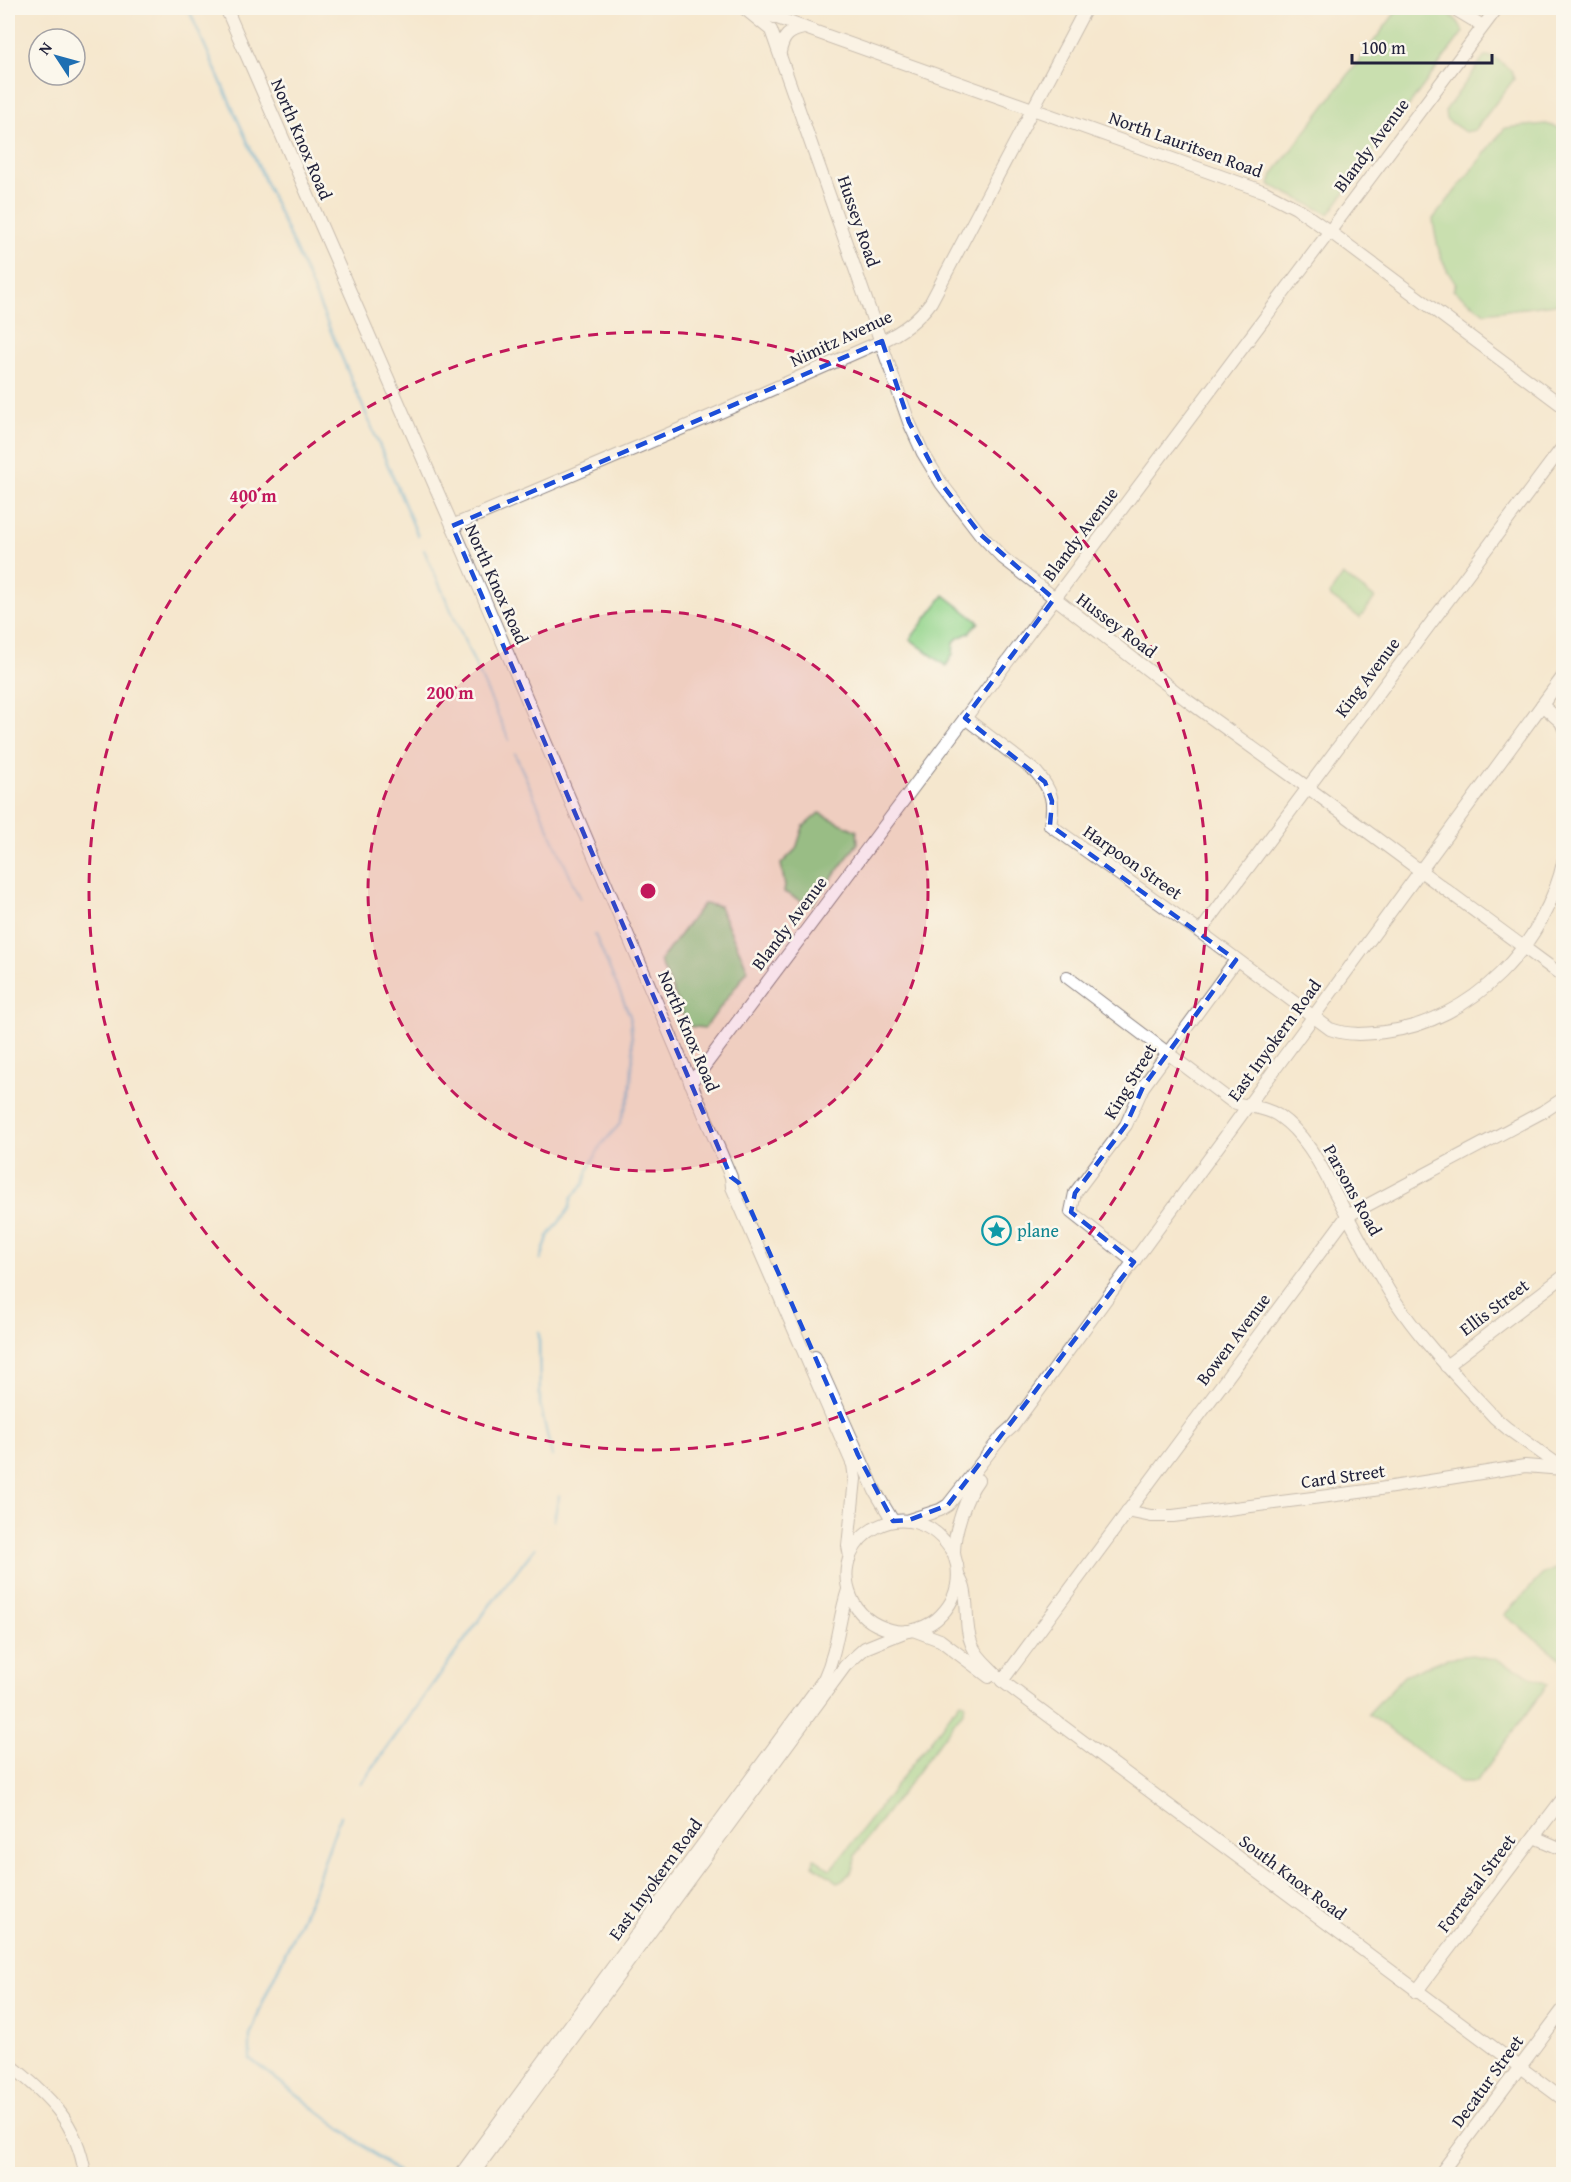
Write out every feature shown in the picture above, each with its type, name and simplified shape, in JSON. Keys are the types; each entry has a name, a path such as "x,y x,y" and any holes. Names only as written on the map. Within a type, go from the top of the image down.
{"street":[{"name":"North Knox Road","path":"226,8 539,731 616,902 731,1177 732,1187 853,1465 855,1479 848,1546 850,1557"},
{"name":"North Lauritsen Road","path":"746,8 1265,192 1296,208 1329,231 1563,407"},
{"name":"Hussey Road","path":"746,8 771,30 780,52 909,422 923,453 941,483 981,536 1003,558 1054,599 1188,701 1563,977"},
{"name":"Nimitz Avenue","path":"452,526 882,341 902,331 920,317 931,302 1086,8"},
{"path":"1453,8 1483,26"},
{"name":"Blandy Avenue","path":"690,1082 700,1072 1497,8"},
{"path":"780,52 782,40 789,33 804,28"},
{"path":"869,306 884,326 902,331"},
{"name":"King Avenue","path":"1200,932 1563,445"},
{"name":"East Inyokern Road","path":"909,1520 948,1505 1003,1435 1013,1426 1563,675"},
{"path":"1542,705 1561,722 1563,729"},
{"name":"Harpoon Street","path":"965,718 1036,772 1045,782 1052,801 1050,825 1200,932 1330,1029 1341,1033 1358,1035 1399,1030 1454,1010 1471,999 1500,974 1523,946 1545,912 1563,859"},
{"name":"King Street","path":"1134,1262 1071,1212 1075,1193 1125,1125 1143,1087 1236,960"},
{"name":"Parsons Road","path":"1067,977 1231,1101 1270,1111 1279,1116 1299,1135 1314,1155 1392,1296 1413,1326 1446,1366 1508,1429 1563,1469"},
{"name":"Bowen Avenue","path":"1002,1681 1347,1216 1546,1110 1563,1098"},
{"name":"North Knox Road","path":"731,1177 739,1183 858,1455 875,1491 893,1521"},
{"name":"Ellis Street","path":"1446,1366 1563,1276"},
{"name":"East Inyokern Road","path":"953,1553 964,1504 975,1484 1009,1437 1013,1426"},
{"name":"Card Street","path":"1128,1511 1151,1516 1173,1516 1367,1491 1525,1466 1563,1469"},
{"path":"909,1520 936,1531 946,1541 953,1553 958,1575 956,1591 950,1605 940,1617 927,1626 895,1632 879,1627 865,1618 854,1605 848,1590 846,1573 850,1557 860,1540 875,1527 893,1521 909,1520"},
{"name":"South Knox Road","path":"958,1575 964,1589 970,1642 983,1663 1002,1681 1563,2100"},
{"name":"East Inyokern Road","path":"461,2175 824,1679 833,1660 842,1609 848,1590"},
{"name":"East Inyokern Road","path":"473,2175 845,1666 865,1648 909,1630"},
{"name":"South Knox Road","path":"909,1630 940,1640 988,1677 1002,1681"},
{"name":"Forrestal Street","path":"1416,1992 1563,1797"},
{"path":"1534,1837 1563,1850"},
{"name":"Decatur Street","path":"1440,2175 1563,2008"},
{"path":"8,2063 36,2086 64,2118 74,2133 82,2155 85,2175"}],"highlighted area":[{"path":"882,341 909,422 941,483 981,535 1054,599 965,718 1045,782 1052,801 1050,825 1236,960 1143,1087 1126,1125 1075,1193 1071,1212 1134,1262 948,1505 909,1520 893,1521 858,1455 739,1183 731,1177 452,526"}],"green space":[{"path":"1399,8 1427,8 1445,13 1459,23 1463,32 1329,214 1270,185 1273,174"},
{"path":"1485,56 1494,57 1512,71 1514,79 1475,130 1465,132 1446,119 1445,111"},
{"path":"1546,124 1563,129 1563,303 1485,313 1453,290 1456,284 1440,254 1433,219 1505,128"},
{"path":"1343,575 1375,598 1360,618 1329,595"},
{"path":"944,595 979,622 969,633 954,642 953,654 946,666 910,639"},
{"path":"819,813 857,831 858,843 811,906 784,892 781,864 796,849 803,827"},
{"path":"703,904 719,906 748,970 705,1028 688,1026 660,961"},
{"path":"1563,1565 1563,1660 1504,1615 1542,1575"},
{"path":"1472,1655 1498,1660 1548,1684 1476,1782 1460,1782 1368,1714 1404,1676 1447,1658"},
{"path":"960,1702 965,1703 964,1710 855,1855 853,1868 849,1874 838,1882 813,1865 814,1858 830,1869 835,1865"}],"waterway":[{"path":"188,8 306,273 418,536"},
{"path":"424,550 509,740"},
{"path":"515,754 580,898"},
{"path":"541,1259 548,1237 569,1209 572,1197 584,1184 588,1170 601,1145 619,1125 630,1095 633,1052 630,1016 595,935"},
{"path":"539,1333 540,1404 552,1456"},
{"path":"554,1520 559,1496"},
{"path":"361,1784 490,1605 535,1548"},
{"path":"340,1816 313,1893 264,1999 250,2036 250,2059 400,2174"}],"place":[{"name":"plane","path":"996,1230"}]}
